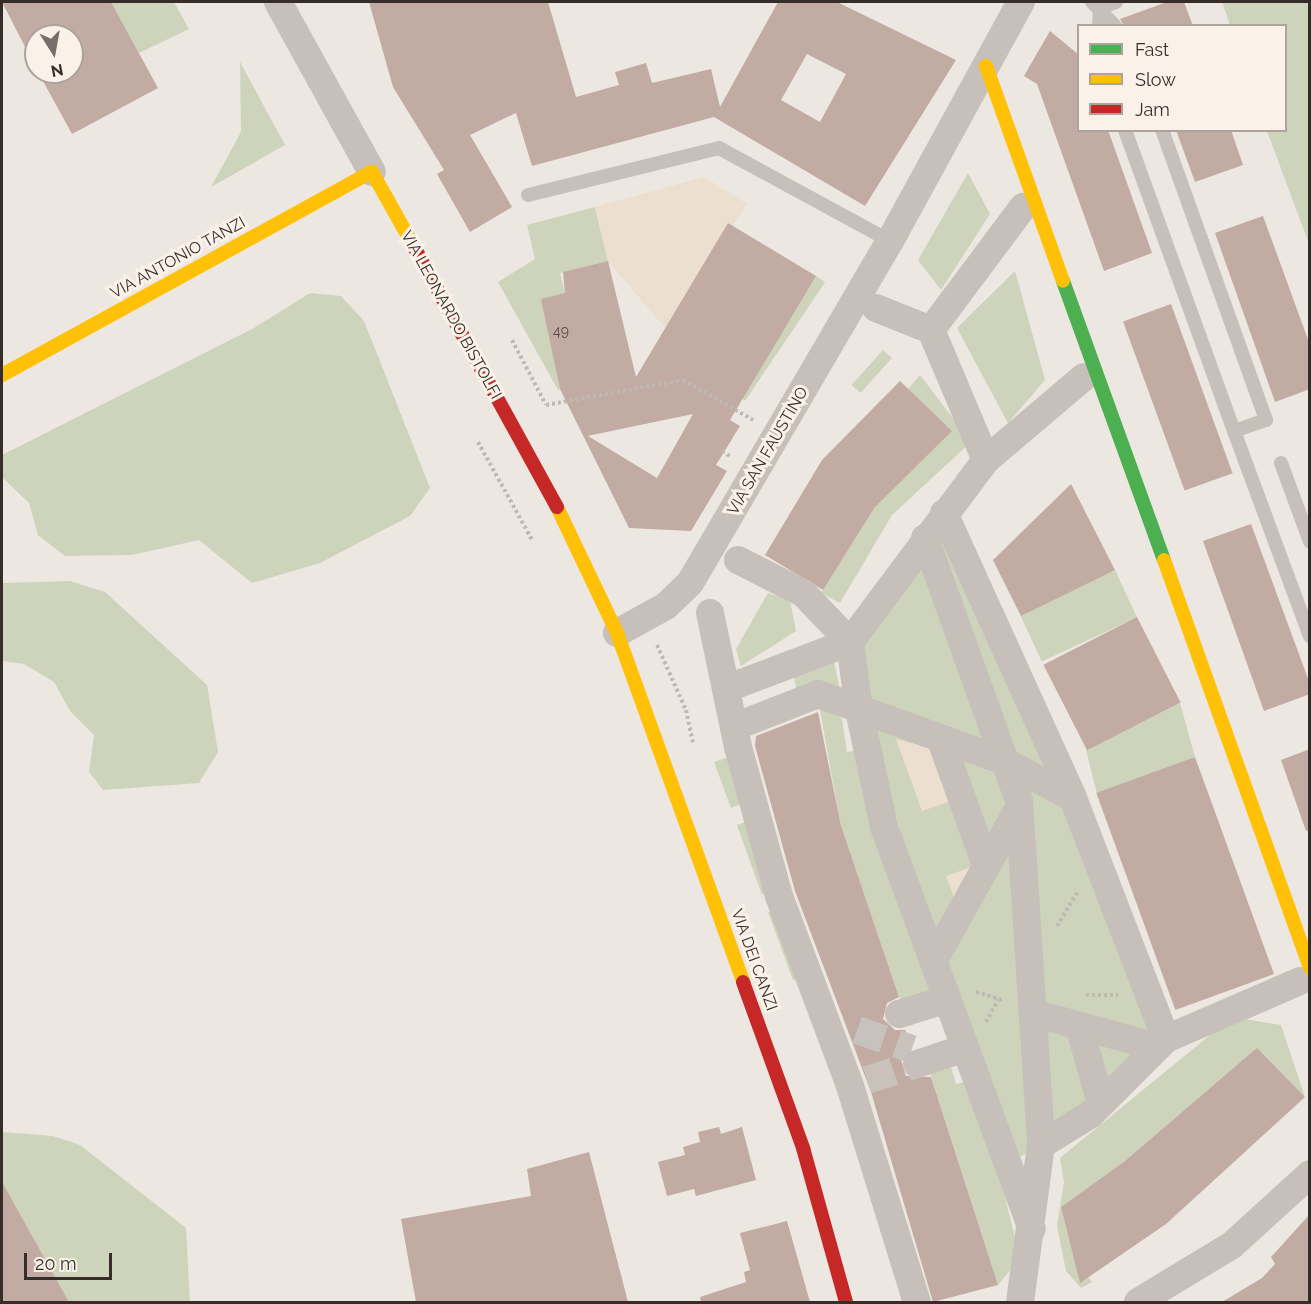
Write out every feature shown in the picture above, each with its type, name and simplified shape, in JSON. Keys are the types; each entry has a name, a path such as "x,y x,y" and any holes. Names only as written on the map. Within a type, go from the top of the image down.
{"street":[{"name":"VIA LEONARDO BISTOLFI","path":"278,2 578,544 617,633"},
{"name":"VIA SAN FAUSTINO","path":"617,633 666,606 690,583 890,241 1021,2"},
{"path":"986,66 1305,974 1161,1043 1101,1103 1041,1145"},
{"name":"VIA ANTONIO TANZI","path":"2,375 372,172"},
{"path":"931,330 1023,207"},
{"path":"876,308 931,330 986,460"},
{"path":"728,688 850,642 925,538 986,460 1084,377"},
{"path":"944,513 1073,798 1148,995 1161,1043"},
{"path":"925,538 1019,808 1041,1145 1032,1229 1020,1302"},
{"path":"738,560 802,592 850,642 859,710 884,827 1032,1229"},
{"path":"710,613 728,688 734,727 779,896 841,1035 858,1083 917,1302"},
{"name":"VIA DEI CANZI","path":"617,633 803,1148 846,1302"},
{"path":"734,727 818,694 942,743 1004,761 1073,798"},
{"path":"942,743 986,865"},
{"path":"899,1014 941,980 986,865 1019,808"},
{"path":"1033,1012 1079,1026 1161,1043"},
{"path":"1079,1026 1101,1103"},
{"path":"922,1057 965,1048"},
{"path":"1138,1302 1232,1245 1310,1174"}],"lane":[{"path":"1097,3 1116,2"},
{"path":"1097,3 1099,24"},
{"path":"1097,3 1113,24"},
{"path":"1126,132 1310,636"},
{"path":"1163,132 1266,420 1234,431"},
{"path":"528,195 719,148 890,241"},
{"path":"1281,463 1310,542"}],"path":[{"path":"512,340 546,405 683,380 758,423"},
{"path":"478,442 532,540"},
{"path":"1054,930 1097,860"},
{"path":"941,980 1033,1012"},
{"path":"1078,995 1148,995"}],"green space":[{"path":"111,2 174,2 189,29 139,53"},
{"path":"1222,2 1309,2 1309,244 1267,132 1287,132 1287,24 1230,24"},
{"path":"240,62 285,145 211,187 241,132"},
{"path":"968,173 990,214 941,290 918,260"},
{"path":"595,207 608,261 560,273 565,293 562,387 558,390 498,282 535,259 527,225"},
{"path":"1015,271 1045,380 1008,423 957,328"},
{"path":"816,276 825,282 745,401 736,395"},
{"path":"310,293 341,296 364,321 430,488 410,516 320,563 252,583 199,540 132,555 65,556 38,535 29,503 3,478 2,455 254,328"},
{"path":"883,350 892,358 860,393 852,385"},
{"path":"920,375 971,442 892,515 840,603 821,593 875,507 908,389"},
{"path":"944,513 1166,1039 1041,1145 1007,1164 934,960 850,642"},
{"path":"1115,570 1137,617 1042,662 1020,614"},
{"path":"70,581 105,592 207,685 218,752 199,783 103,790 89,772 94,735 70,711 54,682 24,664 2,661 2,583"},
{"path":"768,593 790,600 796,631 741,666 736,649"},
{"path":"833,657 840,690 796,688 793,671"},
{"path":"818,699 842,719 847,752 859,750 935,987 902,1005 841,827"},
{"path":"1180,703 1195,757 1097,794 1086,750"},
{"path":"734,755 746,802 731,808 714,762"},
{"path":"749,821 769,892 762,895 737,825"},
{"path":"778,911 800,977 793,980 768,912"},
{"path":"1232,1017 1281,1025 1305,1097 1257,1049 1125,1161 1061,1207 1080,1282 1088,1277 1092,1282 1081,1288 1066,1271 1057,1226 1064,1182 1060,1158"},
{"path":"950,1063 956,1084 965,1082 994,1154 1017,1245 1011,1269 998,1285 930,1073"},
{"path":"2,1132 53,1136 80,1145 186,1228 190,1302 69,1302 10,1197 2,1201"}],"shaded area":[{"path":"704,177 747,204 665,328 608,261 595,207"},
{"path":"896,739 953,754 989,848 957,905 946,876 977,865 954,800 922,811"}],"building":[{"path":"2,2 111,2 158,88 72,134 45,84 84,84 84,24 24,24 24,45"},
{"path":"369,2 548,2 576,97 619,85 615,72 646,63 652,83 711,69 720,107 778,2 837,2 956,60 865,206 714,117 532,166 516,113 470,135 512,207 470,232 437,174 444,170 393,87","holes":["807,54 846,74 820,122 781,100"]},
{"path":"1167,2 1184,2 1192,24 1123,24 1120,19"},
{"path":"1050,31 1077,53 1077,132 1109,132 1152,253 1104,271 1037,84 1024,76"},
{"path":"1177,132 1232,132 1243,165 1195,182"},
{"path":"1263,216 1310,345 1310,389 1275,402 1215,233"},
{"path":"728,223 816,276 730,420 740,426 716,465 727,471 691,531 629,528 560,389 541,299 565,293 563,272 608,261 636,377","holes":["693,414 657,478 588,436"]},
{"path":"1171,304 1233,473 1185,491 1123,321"},
{"path":"900,381 952,431 875,507 823,590 765,555 822,460"},
{"path":"1071,484 1115,570 1021,616 993,560"},
{"path":"1251,524 1310,684 1310,694 1264,711 1203,541"},
{"path":"1137,617 1181,703 1087,750 1043,665"},
{"path":"818,712 841,826 899,997 887,1003 883,1019 895,1030 905,1030 912,1048 901,1060 906,1076 931,1077 998,1285 933,1302 871,1092 795,891 755,746 756,736"},
{"path":"1310,749 1310,830 1306,831 1281,760"},
{"path":"1195,757 1274,974 1175,1010 1096,793"},
{"path":"1257,1048 1305,1097 1166,1224 1080,1283 1061,1207 1125,1161"},
{"path":"719,1127 721,1134 742,1127 756,1180 696,1196 694,1189 667,1196 658,1162 685,1155 683,1147 700,1142 698,1132"},
{"path":"589,1152 628,1302 416,1302 401,1219 531,1196 527,1169"},
{"path":"2,1182 69,1302 2,1302"},
{"path":"1310,1214 1310,1302 1222,1302 1262,1278 1275,1264 1271,1257"},
{"path":"787,1221 810,1302 701,1302 700,1297 746,1282 744,1272 750,1270 740,1233"}],"tunnel":[{"path":"857,1030 912,1049"},
{"path":"867,1080 917,1064"}],"traffic: fast":[{"path":"1063,281 1164,560"}],"traffic: slow":[{"path":"986,66 1063,281"},
{"path":"2,375 372,172 413,245"},
{"path":"557,507 617,633 743,982"},
{"path":"1164,560 1310,968"}],"traffic: jam":[{"path":"413,245 557,507"},
{"path":"743,982 803,1148 846,1302"}]}
